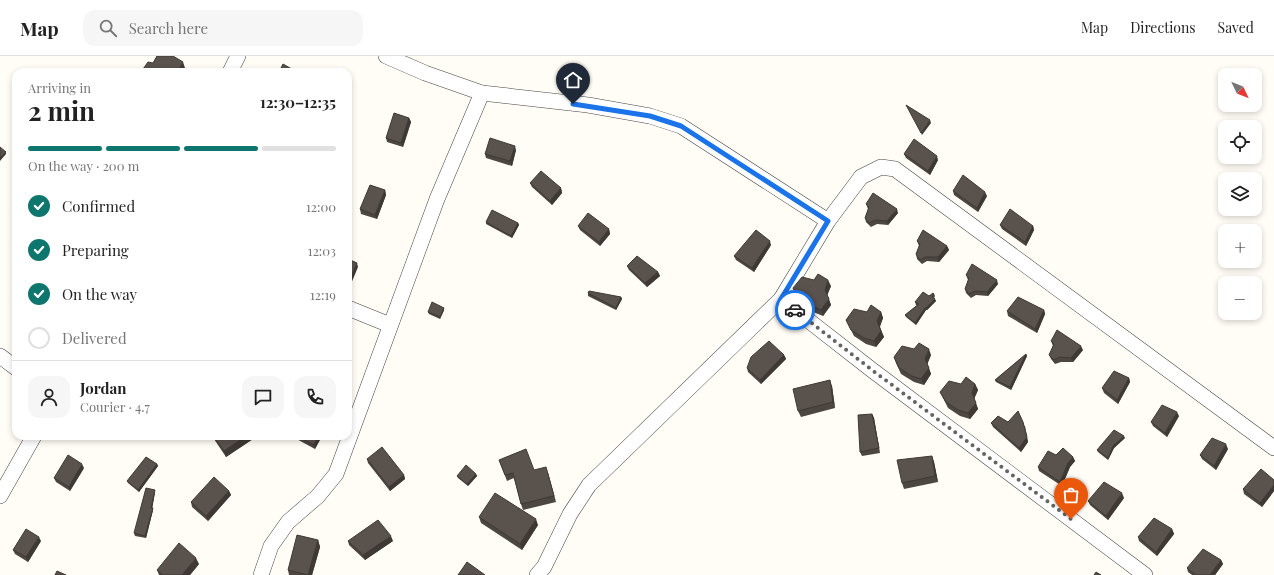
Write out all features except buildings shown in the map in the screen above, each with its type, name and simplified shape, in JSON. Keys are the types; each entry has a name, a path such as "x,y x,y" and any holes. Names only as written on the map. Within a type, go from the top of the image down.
{"street":[{"path":"232,68 238,56"},
{"path":"386,56 425,73 482,93 588,105 650,116 681,126 828,221"},
{"path":"352,430 437,199 482,93"},
{"path":"537,575 544,567 570,514 589,485 781,299 828,221 861,177 881,167 895,169 1274,448"},
{"path":"781,299 872,370 1145,575"},
{"path":"352,310 390,325"},
{"path":"0,356 12,365"},
{"path":"0,496 32,440"},
{"path":"261,575 271,546 288,522 318,496 336,474 348,440"}],"way so far":[{"path":"795,310 872,370 1071,519"}],"route":[{"path":"573,104 588,105 650,116 681,126 828,221 781,299 795,310"}]}
